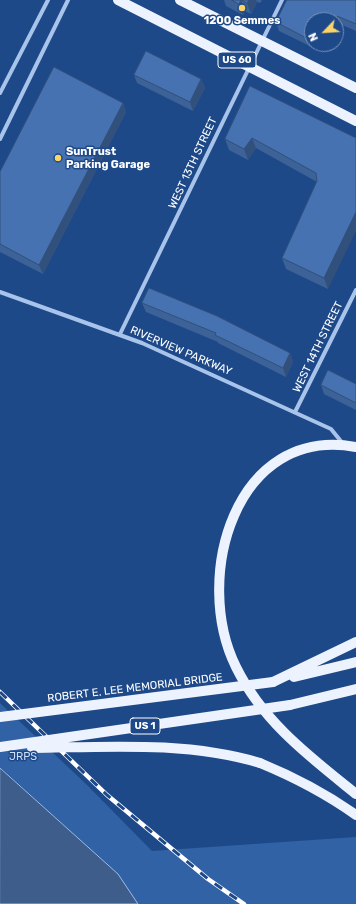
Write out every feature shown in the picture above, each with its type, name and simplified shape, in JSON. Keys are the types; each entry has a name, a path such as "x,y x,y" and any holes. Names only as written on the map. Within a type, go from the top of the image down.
{"main road":[{"name":"US 60","path":"118,0 356,122"},
{"name":"US 60","path":"180,0 356,88"},
{"path":"356,447 344,444 310,447 292,452 269,466 251,485 236,512 225,541 220,572 219,603 223,632 228,649 251,694 265,713 296,744 356,794"},
{"path":"273,682 356,642"},
{"path":"273,682 328,670 356,662"},
{"name":"ROBERT E. LEE MEMORIAL BRIDGE","path":"0,717 273,682"},
{"name":"US 1","path":"0,747 290,706 356,689"},
{"path":"0,747 192,748 238,756 290,775 327,794 356,815"}],"street":[{"path":"0,93 48,0"},
{"path":"0,138 68,0"},
{"name":"WEST 13TH STREET","path":"120,334 261,40 282,0"},
{"name":"WEST 14TH STREET","path":"295,412 356,290"},
{"name":"RIVERVIEW PARKWAY","path":"0,292 120,334 295,412 331,430 344,444"}],"green space":[{"name":"JRPS","path":"0,703 86,784 152,851 356,837 356,904 138,904 118,874 0,767"}],"shaded area":[{"path":"0,768 118,874 138,904 0,904"}],"building":[{"path":"232,0 241,0 239,4"},
{"path":"242,0 249,0 247,3"},
{"path":"287,0 356,0 356,24 344,19 344,12 304,12 304,37 276,22"},
{"path":"146,51 201,79 190,102 134,75"},
{"name":"SunTrust Parking Garage","path":"54,67 123,103 39,265 0,244 0,172"},
{"path":"250,86 356,138 356,212 324,278 282,258 317,181 316,173 252,138 244,149 225,139"},
{"path":"149,288 217,316 290,353 283,368 215,335 216,333 142,303"},
{"path":"328,370 356,384 356,403 321,385"}],"railway":[{"path":"0,692 107,795 208,879 244,904"}],"place":[{"name":"1200 Semmes","path":"242,8"},
{"name":"SunTrust Parking Garage","path":"58,158"}]}
